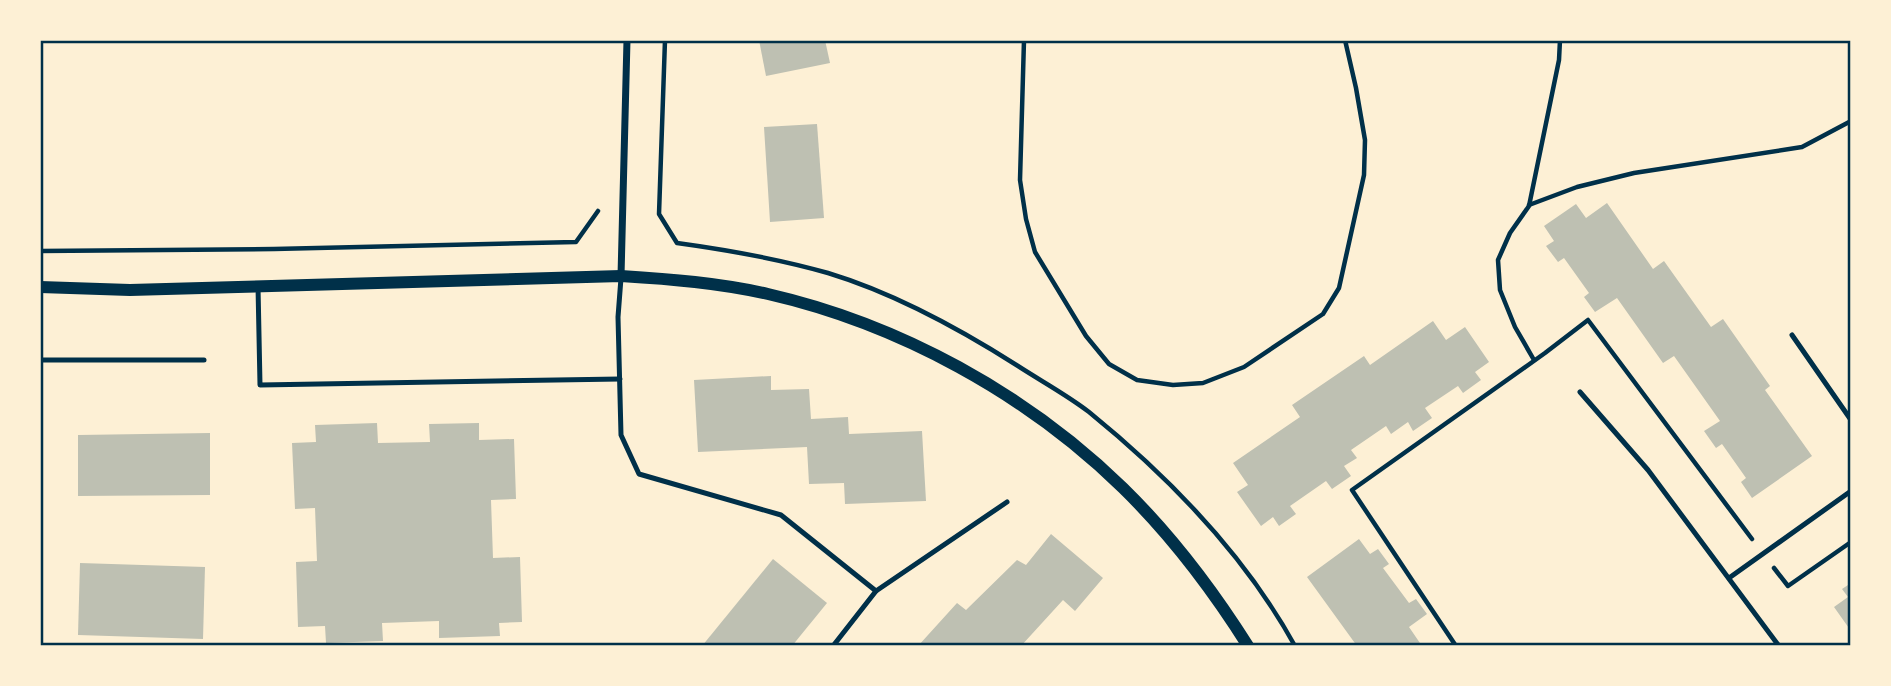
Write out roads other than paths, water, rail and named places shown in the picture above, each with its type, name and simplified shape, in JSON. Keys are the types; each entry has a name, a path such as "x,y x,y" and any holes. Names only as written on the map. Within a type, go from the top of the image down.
{"street":[{"path":"621,276 627,40"},
{"path":"40,288 130,290 621,276 691,281 780,298 845,317 917,346 986,382 1060,433 1123,487 1178,547 1226,611 1248,646"}],"lane":[{"path":"621,276 618,317 621,435 639,474 781,515 876,591"},
{"path":"258,286 260,384 620,379"},
{"path":"1792,335 1851,420"},
{"path":"40,360 204,360"},
{"path":"1580,392 1648,470 1779,646"},
{"path":"1729,578 1851,491"},
{"path":"833,646 876,591 1007,502"}]}
